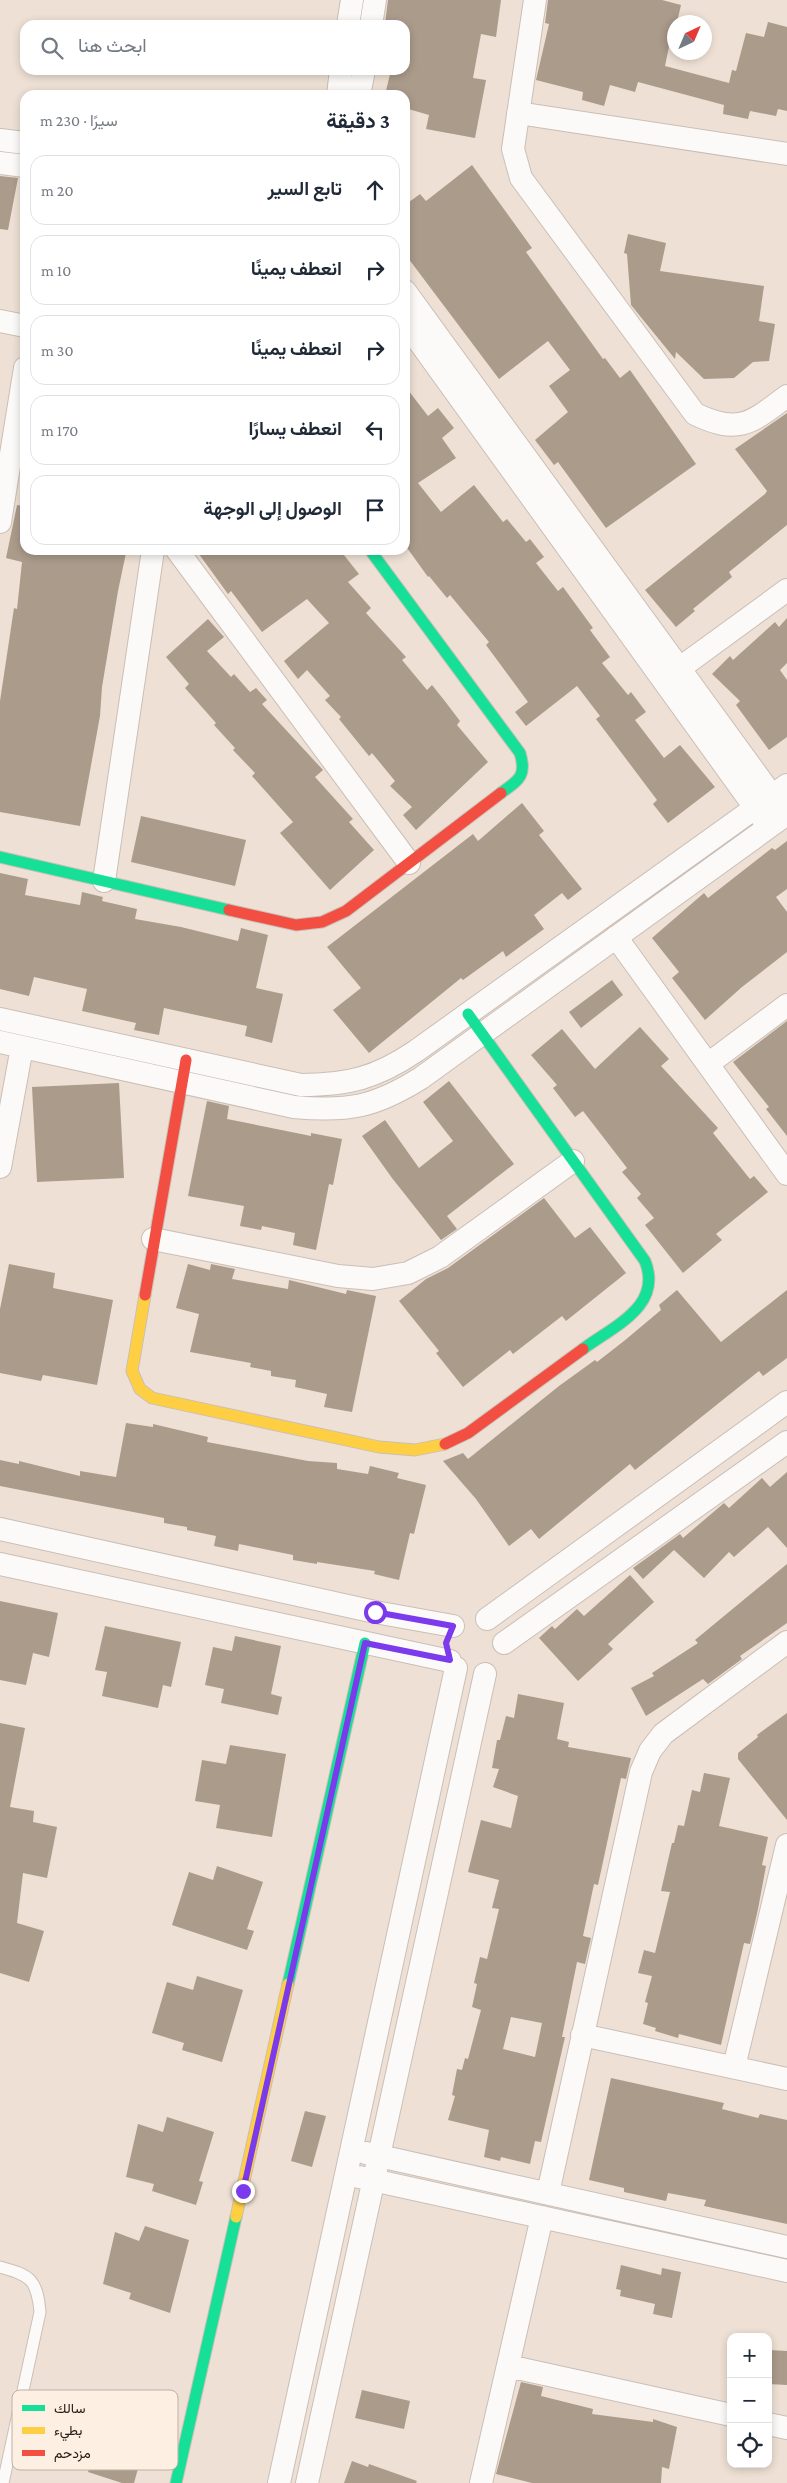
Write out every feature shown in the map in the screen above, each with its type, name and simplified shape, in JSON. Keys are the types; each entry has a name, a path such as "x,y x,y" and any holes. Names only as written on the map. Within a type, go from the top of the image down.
{"street":[{"path":"349,20 352,0"},
{"path":"372,20 375,0"},
{"path":"535,0 514,149 521,178 695,414 716,424 740,425 761,416 787,396"},
{"path":"339,90 340,75"},
{"path":"360,90 363,75"},
{"path":"518,113 787,154"},
{"path":"0,140 20,142"},
{"path":"0,163 20,165"},
{"path":"410,297 672,674"},
{"path":"0,321 20,325"},
{"path":"0,1042 294,1107 328,1110 361,1106 393,1096 482,1035 781,818 771,796 672,674 410,329"},
{"path":"0,522 20,399"},
{"path":"104,881 152,555"},
{"path":"181,555 409,863"},
{"path":"0,857 296,925 322,922 346,911 520,779 524,766 516,748 374,555"},
{"path":"672,674 787,590"},
{"path":"0,1019 301,1084 332,1085 362,1080 391,1068 771,796"},
{"path":"616,937 787,1174"},
{"path":"708,1064 787,1005"},
{"path":"186,1060 153,1239 132,1371 137,1387 149,1398 379,1447 426,1450 449,1444 468,1433 636,1310 646,1300 651,1288 651,1274 645,1261 468,1014"},
{"path":"0,1168 22,1047"},
{"path":"153,1239 338,1276 374,1279 408,1273 440,1258 573,1161"},
{"path":"0,1529 375,1612 453,1626 469,1618 487,1619 787,1402"},
{"path":"504,1642 787,1442"},
{"path":"669,1488 688,1513"},
{"path":"60,1576 67,1544"},
{"path":"0,1564 365,1643 453,1664 474,1676 485,1674 498,1665 504,1650 501,1633 487,1619"},
{"path":"279,2483 352,2150 453,1664 446,1643 453,1626"},
{"path":"548,2192 641,1772 650,1751 663,1734 679,1721 787,1642"},
{"path":"176,2483 365,1643"},
{"path":"307,2483 485,1674"},
{"path":"734,2067 787,1846"},
{"path":"582,2035 787,2079"},
{"path":"352,2150 548,2192 787,2247"},
{"path":"346,2174 787,2271"},
{"path":"481,2483 542,2217"},
{"path":"508,2366 727,2414"},
{"path":"772,2425 787,2428"}],"lane":[{"path":"0,2267 20,2272 33,2281 38,2294 40,2312 23,2390"},
{"path":"3,2483 12,2441"}],"building":[{"path":"388,0 501,0 496,37 481,34 473,78 486,80 475,138 426,129 429,115 410,109 410,90 386,90 390,75 410,75 410,20 385,20"},
{"path":"548,0 662,0 681,5 679,15 667,15 667,56 665,66 729,83 732,70 736,71 746,33 764,37 768,22 787,27 787,111 778,109 776,116 750,111 748,119 723,114 724,105 638,82 635,92 610,85 604,106 582,100 583,92 536,80 549,24 545,23"},
{"path":"472,165 532,248 526,252 603,359 605,358 620,378 630,370 696,464 606,528 558,462 554,465 535,440 568,412 549,386 570,370 548,341 499,379 410,261 410,201 420,194 426,201"},
{"path":"0,176 18,178 8,230 0,229"},
{"path":"628,234 666,243 660,271 764,286 759,321 775,324 769,361 753,362 734,378 704,379 676,352 675,359 631,305 627,254 624,253"},
{"path":"410,393 428,416 438,408 454,428 442,438 456,458 418,483 441,512 474,485 503,522 507,519 526,542 530,539 544,557 536,563 558,591 563,587 593,628 590,630 610,657 602,663 628,695 631,692 646,712 635,720 664,758 680,745 715,787 668,823 653,804 657,800 596,719 600,716 577,686 526,726 515,712 528,702 486,645 489,642 450,595 447,598 428,577 410,552"},
{"path":"787,413 787,525 729,572 732,577 693,609 695,611 676,627 645,590 765,494 767,491 735,449"},
{"path":"17,505 20,505 20,555 126,555 118,591 102,687 100,716 80,826 0,812 0,701 14,608 17,609 22,562 6,558"},
{"path":"200,555 344,555 359,574 348,582 371,608 366,613 406,657 402,660 427,690 432,685 460,721 457,725 488,762 416,830 403,815 412,807 390,786 395,781 372,753 369,756 339,719 341,717 325,700 330,696 307,670 298,679 284,661 329,623 307,599 262,632 231,591 228,594"},
{"path":"787,618 787,663 780,670 787,680 787,737 769,750 736,705 740,701 712,674 730,656 733,660 775,622 779,627"},
{"path":"208,619 224,637 207,651 231,677 234,674 250,692 256,688 267,700 262,704 323,770 315,777 353,819 349,822 374,850 330,890 280,833 293,822 252,776 255,773 233,750 235,748 214,725 216,723 185,688 189,684 166,657"},
{"path":"522,803 544,831 539,835 582,889 568,900 562,893 534,915 544,929 506,957 503,951 463,980 461,978 369,1053 333,1010 361,988 327,947 473,834 478,841"},
{"path":"141,816 246,840 235,886 131,862"},
{"path":"787,841 787,889 776,897 787,912 787,952 742,987 705,1020 672,978 679,972 652,938 704,893 708,898 772,848 775,850"},
{"path":"0,873 28,879 25,895 80,905 82,892 103,897 102,901 137,909 135,919 181,927 238,941 241,928 268,935 256,988 283,994 272,1043 245,1036 247,1026 164,1008 159,1035 134,1030 136,1023 82,1011 87,989 34,977 29,996 0,989"},
{"path":"612,980 623,995 581,1028 569,1012"},
{"path":"787,1021 787,1136 766,1109 769,1107 733,1062"},
{"path":"640,1027 669,1059 661,1066 718,1128 713,1133 750,1179 754,1176 768,1192 716,1234 722,1240 683,1273 645,1225 654,1218 637,1198 641,1194 622,1172 627,1168 583,1111 575,1117 553,1088 557,1085 531,1055 562,1029 595,1069"},
{"path":"449,1081 514,1164 447,1216 457,1229 441,1240 392,1178 362,1136 385,1120 419,1168 453,1141 423,1102"},
{"path":"119,1083 124,1178 37,1182 32,1087"},
{"path":"207,1101 229,1106 227,1119 311,1136 311,1133 342,1139 333,1185 329,1184 316,1250 293,1245 295,1233 262,1226 261,1230 240,1226 244,1206 188,1196"},
{"path":"544,1198 575,1238 590,1227 626,1273 566,1321 562,1316 513,1354 510,1350 463,1387 436,1353 439,1351 399,1301 426,1279 448,1268"},
{"path":"9,1264 55,1273 53,1288 113,1300 97,1385 43,1375 41,1381 0,1373 0,1309"},
{"path":"188,1264 210,1270 211,1264 235,1269 232,1279 288,1289 289,1280 346,1294 347,1290 376,1296 352,1412 324,1407 327,1394 295,1387 296,1380 271,1376 271,1371 250,1367 251,1363 190,1352 199,1314 176,1308"},
{"path":"677,1290 721,1342 787,1290 787,1358 763,1376 759,1371 635,1470 630,1464 539,1539 531,1529 509,1546 476,1499 443,1461 463,1453 468,1459 559,1386 595,1360 597,1362 624,1341 661,1310 659,1305"},
{"path":"126,1423 153,1427 153,1424 208,1437 207,1442 308,1461 337,1463 337,1469 368,1474 370,1466 399,1473 397,1478 426,1485 414,1534 410,1533 399,1580 374,1574 375,1571 293,1560 293,1555 239,1544 238,1551 214,1546 216,1536 187,1530 187,1527 164,1523 164,1518 0,1486 0,1460 19,1464 19,1461 80,1476 80,1471 116,1477"},
{"path":"787,1472 787,1548 768,1527 734,1557 729,1552 704,1578 674,1550 643,1579 633,1568 680,1534 683,1538 724,1503 729,1508 762,1478 770,1487"},
{"path":"787,1564 787,1623 740,1656 742,1659 708,1684 703,1679 646,1716 631,1688 654,1676 652,1673 698,1643 695,1640"},
{"path":"630,1575 654,1602 608,1644 613,1649 578,1681 539,1638 552,1626 555,1629 577,1609 584,1616"},
{"path":"0,1601 58,1613 49,1657 33,1653 26,1685 0,1680"},
{"path":"105,1626 181,1642 171,1687 163,1685 158,1708 102,1696 107,1672 95,1670"},
{"path":"235,1636 281,1646 271,1694 282,1697 278,1715 221,1703 224,1689 205,1685 213,1647 232,1651"},
{"path":"518,1694 564,1703 557,1739 569,1742 568,1747 631,1758 626,1779 621,1778 598,1885 594,1884 583,1936 591,1938 585,1964 577,1962 562,2037 565,2037 541,2142 535,2141 530,2164 501,2157 500,2161 484,2157 489,2130 448,2120 455,2096 452,2095 457,2069 462,2070 465,2058 468,2059 481,2010 472,2007 477,1984 474,1983 480,1957 487,1959 499,1909 492,1908 499,1880 468,1872 481,1820 511,1828 518,1796 493,1787 499,1769 492,1768 497,1740 500,1740 506,1716 514,1718","holes":["511,2017 542,2023 535,2057 503,2049"]},
{"path":"787,1713 787,1820 738,1759 738,1753 758,1737 757,1735"},
{"path":"0,1723 25,1728 10,1807 34,1811 33,1822 57,1827 47,1878 23,1873 17,1923 44,1931 29,1982 0,1973"},
{"path":"230,1745 286,1754 272,1837 216,1828 220,1805 195,1801 202,1760 226,1764"},
{"path":"704,1773 730,1778 719,1826 768,1837 762,1865 766,1866 758,1909 750,1944 744,1943 721,2045 679,2034 678,2038 655,2031 656,2028 643,2024 648,2003 645,2002 652,1976 638,1973 644,1950 655,1953 670,1892 661,1891 672,1843 674,1843 678,1825 684,1826 692,1790 700,1792"},
{"path":"217,1866 263,1882 247,1929 254,1931 247,1950 172,1925 189,1872 213,1880"},
{"path":"197,1976 243,1990 222,2062 182,2050 184,2043 152,2033 167,1982 193,1990"},
{"path":"611,2078 724,2103 722,2109 758,2118 760,2114 787,2120 787,2224 704,2206 706,2200 668,2193 666,2201 624,2192 624,2188 589,2180"},
{"path":"305,2111 326,2116 312,2167 291,2161"},
{"path":"167,2117 214,2132 199,2181 203,2182 196,2205 152,2191 154,2184 126,2177 138,2124 163,2132"},
{"path":"145,2226 189,2240 170,2313 129,2299 131,2293 103,2284 115,2232 139,2241"},
{"path":"621,2265 661,2275 662,2268 681,2272 672,2318 653,2314 655,2304 620,2296 621,2290 616,2289"},
{"path":"772,2350 787,2351 787,2385 772,2384"},
{"path":"521,2382 543,2387 541,2396 593,2409 592,2414 653,2422 653,2419 677,2427 669,2469 662,2467 661,2483 532,2483 496,2474"},
{"path":"362,2390 410,2401 404,2429 355,2418"},
{"path":"352,2461 368,2467 369,2464 417,2481 416,2483 344,2483"},
{"path":"89,2470 138,2470 134,2483 122,2483 88,2472"}],"traffic: fast":[{"path":"374,555 520,753 523,767 520,777 501,793"},
{"path":"0,857 229,910"},
{"path":"468,1014 645,1261 649,1277 647,1290 641,1303 621,1323 583,1349"},
{"path":"288,1984 365,1643"},
{"path":"176,2483 236,2217"}],"traffic: slow":[{"path":"145,1295 132,1371 140,1389 152,1398 379,1447 415,1450 445,1444"},
{"path":"236,2217 288,1984"}],"traffic: jam":[{"path":"229,910 296,925 322,922 346,911 501,793"},
{"path":"145,1295 186,1060"},
{"path":"445,1444 468,1433 583,1349"}],"route":[{"path":"243,2191 365,1643 450,1660 446,1643 448,1634 453,1626 375,1612"}]}
